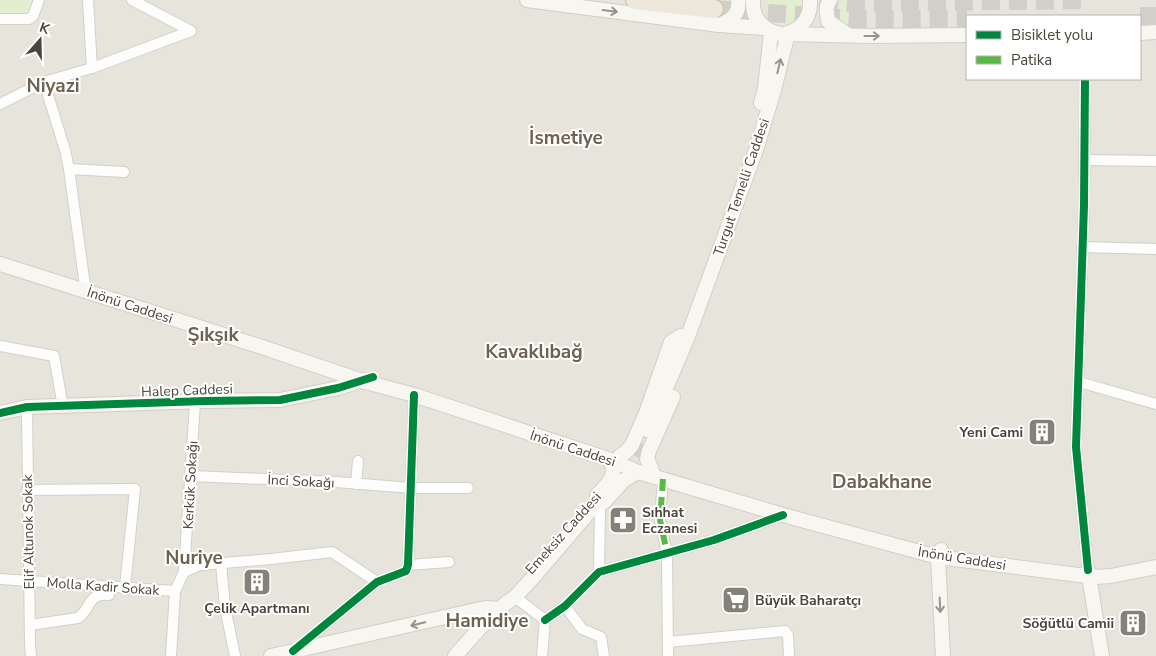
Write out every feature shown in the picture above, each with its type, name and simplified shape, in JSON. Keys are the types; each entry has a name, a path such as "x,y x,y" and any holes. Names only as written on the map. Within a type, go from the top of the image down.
{"highway":[{"path":"635,0 716,17"}],"main road":[{"path":"527,0 716,17 730,20 735,15 738,0"},
{"path":"753,0 753,12 757,20 768,30"},
{"path":"788,33 802,25 807,18 810,0"},
{"path":"830,0 826,10 828,21 848,35"},
{"path":"716,17 780,34 818,36 966,35"},
{"name":"Turgut Temelli Caddesi","path":"768,30 765,90 684,337 648,430 684,337 757,147 788,33"},
{"path":"1141,32 1156,32"},
{"name":"İnönü Caddesi","path":"0,258 414,395 615,458"},
{"name":"İnönü Caddesi","path":"0,264 566,441 615,458 638,472 658,474 783,515 940,554 1111,576 1156,567"},
{"name":"Turgut Temelli Caddesi","path":"615,458 632,445 646,413 671,342 684,337"},
{"name":"Turgut Temelli Caddesi","path":"649,451 692,350 684,337"},
{"name":"Halep Caddesi","path":"0,413 26,407 280,400 338,388 368,379"},
{"path":"632,445 638,451 649,451 647,460 658,474"},
{"path":"615,458 658,474 940,554 940,655"},
{"name":"Emeksiz Caddesi","path":"455,656 480,628 507,603 530,587 600,507 609,489 615,458"},
{"name":"Emeksiz Caddesi","path":"507,603 516,586 609,489 638,472"},
{"path":"1091,574 1156,562"},
{"path":"1091,574 1102,656"},
{"path":"1091,574 1107,656"},
{"path":"271,656 507,603"}],"street":[{"path":"0,19 29,19 33,16 39,0"},
{"path":"88,0 92,68"},
{"path":"0,104 44,82 92,68 191,30 132,0"},
{"path":"1085,80 1085,160 1076,448 1091,574"},
{"path":"44,82 65,150 85,286"},
{"path":"1085,160 1156,161"},
{"path":"69,170 124,172"},
{"path":"1082,247 1156,250"},
{"path":"0,346 54,356 63,407"},
{"path":"1079,382 1156,404"},
{"path":"293,651 378,582 406,570 408,566 414,395"},
{"name":"Kerkük Sokağı","path":"171,656 175,591 184,572 195,402"},
{"name":"Elif Altunok Sokak","path":"26,407 31,656"},
{"path":"356,484 358,461"},
{"path":"658,474 660,520 667,553 668,656"},
{"name":"İnci Sokağı","path":"191,476 412,488 468,488"},
{"path":"27,490 135,489 125,587"},
{"path":"599,572 600,507"},
{"path":"545,620 565,606 599,572 714,540 783,515"},
{"path":"184,572 200,565 332,552 378,582"},
{"path":"408,566 448,562"},
{"path":"221,563 226,615 235,656"},
{"name":"Molla Kadir Sokak","path":"0,579 175,591"},
{"path":"30,625 78,618 97,595 109,595"},
{"path":"507,603 545,620"},
{"path":"565,606 582,629 600,637 604,656"},
{"path":"542,656 545,620"},
{"path":"668,642 785,631 788,635 789,656"}],"shaded area":[{"path":"0,0 1156,0 1156,656 0,656"}],"green space":[{"path":"0,0 40,0 35,16 0,14"},
{"path":"768,0 802,0 803,11 799,19 792,23 784,25 776,23 770,18 767,11"},
{"path":"845,0 851,0 850,24 842,21 838,14 838,7"}],"tunnel":[{"path":"820,0 853,3 1086,0"},
{"path":"714,9 853,19 966,19"},
{"path":"1141,16 1156,16"},
{"path":"609,489 615,483 648,430"}],"marked path":[{"path":"663,479 660,520 667,553"}],"cycle path":[{"path":"1085,80 1084,205 1076,447 1088,570"},
{"path":"0,413 27,407 280,400 338,388 373,377"},
{"path":"293,651 377,582 406,571 408,565 414,395"},
{"path":"545,620 565,606 599,572 714,540 783,515"}],"place":[{"name":"Yeni Cami","path":"1042,432"},
{"name":"Sıhhat Eczanesi","path":"623,520"},
{"name":"Çelik Apartmanı","path":"257,582"},
{"name":"Büyük Baharatçı","path":"736,600"},
{"name":"Söğütlü Camii","path":"1133,623"}],"district":[{"name":"Niyazi","path":"53,85"},
{"name":"İsmetiye","path":"566,137"},
{"name":"Şıkşık","path":"213,334"},
{"name":"Kavaklıbağ","path":"534,351"},
{"name":"Dabakhane","path":"882,481"},
{"name":"Nuriye","path":"194,557"},
{"name":"Hamidiye","path":"487,620"}]}
